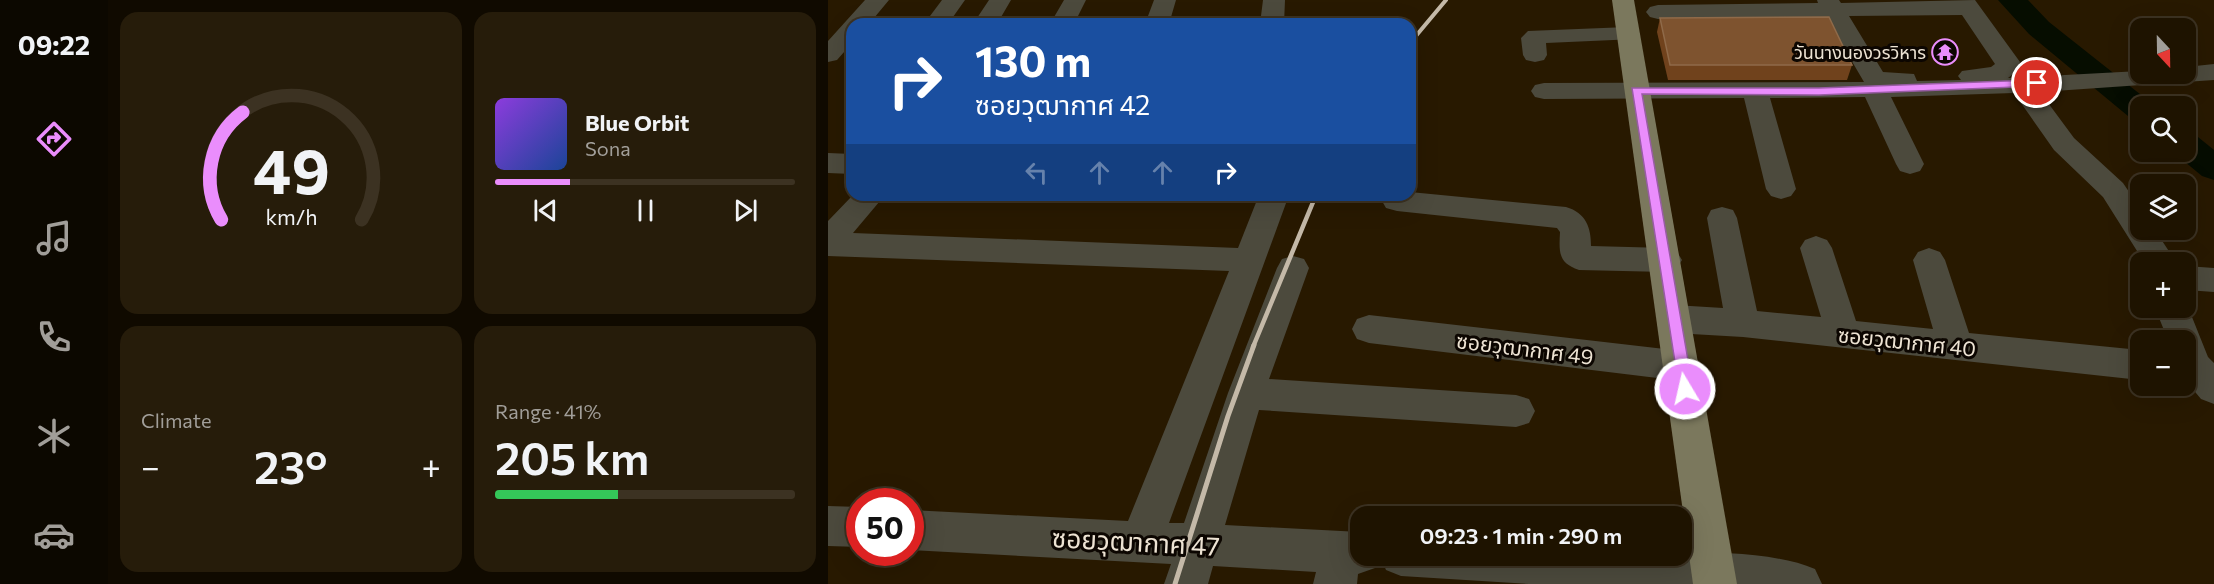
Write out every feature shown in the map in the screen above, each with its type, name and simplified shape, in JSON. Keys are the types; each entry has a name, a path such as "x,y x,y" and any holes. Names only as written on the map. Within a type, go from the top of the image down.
{"main road":[{"path":"1623,0 1636,90 1666,260 1714,579"}],"street":[{"path":"862,18 878,0"},
{"path":"940,18 954,0"},
{"path":"989,18 1000,0"},
{"path":"1065,18 1075,0"},
{"path":"1158,18 1165,0"},
{"path":"1272,18 1274,0"},
{"path":"1671,8 1966,4 2008,62 2007,67 1997,74 1879,79 1873,77 1831,6"},
{"path":"1628,34 1536,36 1533,38 1541,81 1636,90 1755,91 1806,87 1875,90 2147,79 2214,72"},
{"path":"828,55 846,36"},
{"path":"2020,84 2064,144 2113,190 2153,252"},
{"path":"1875,90 1910,164"},
{"path":"1755,91 1781,189"},
{"path":"828,163 846,164"},
{"path":"828,243 865,201"},
{"path":"1141,541 1275,201"},
{"path":"1397,201 1566,218 1576,231 1575,254 1579,258 1666,260"},
{"path":"1722,218 1743,323"},
{"path":"828,243 1250,260"},
{"path":"1816,248 1843,334"},
{"path":"1929,260 1956,346"},
{"path":"1186,584 1246,393 1293,268"},
{"path":"2196,279 2214,280"},
{"name":"ซอยวุฒากาศ 40","path":"1674,319 1743,323 2130,363"},
{"name":"ซอยวุฒากาศ 49","path":"1369,329 1682,366"},
{"path":"1246,393 1516,411"},
{"path":"828,526 846,527"},
{"name":"ซอยวุฒากาศ 47","path":"924,531 1198,544 1346,563"},
{"path":"1544,566 1800,584"}],"building":[{"path":"1829,17 1852,65 1670,65 1660,18"}],"waterway":[{"path":"2012,0 2039,28 2130,101"},
{"path":"2196,153 2214,168"}],"railway":[{"path":"1416,36 1446,0"},
{"path":"1253,347 1314,201"},
{"path":"1175,584 1228,416 1254,345"}],"place":[{"name":"วันนางนองวรวิหาร","path":"1945,52"}],"route":[{"path":"1685,389 1666,260 1636,90 1819,92 2037,83"}]}
